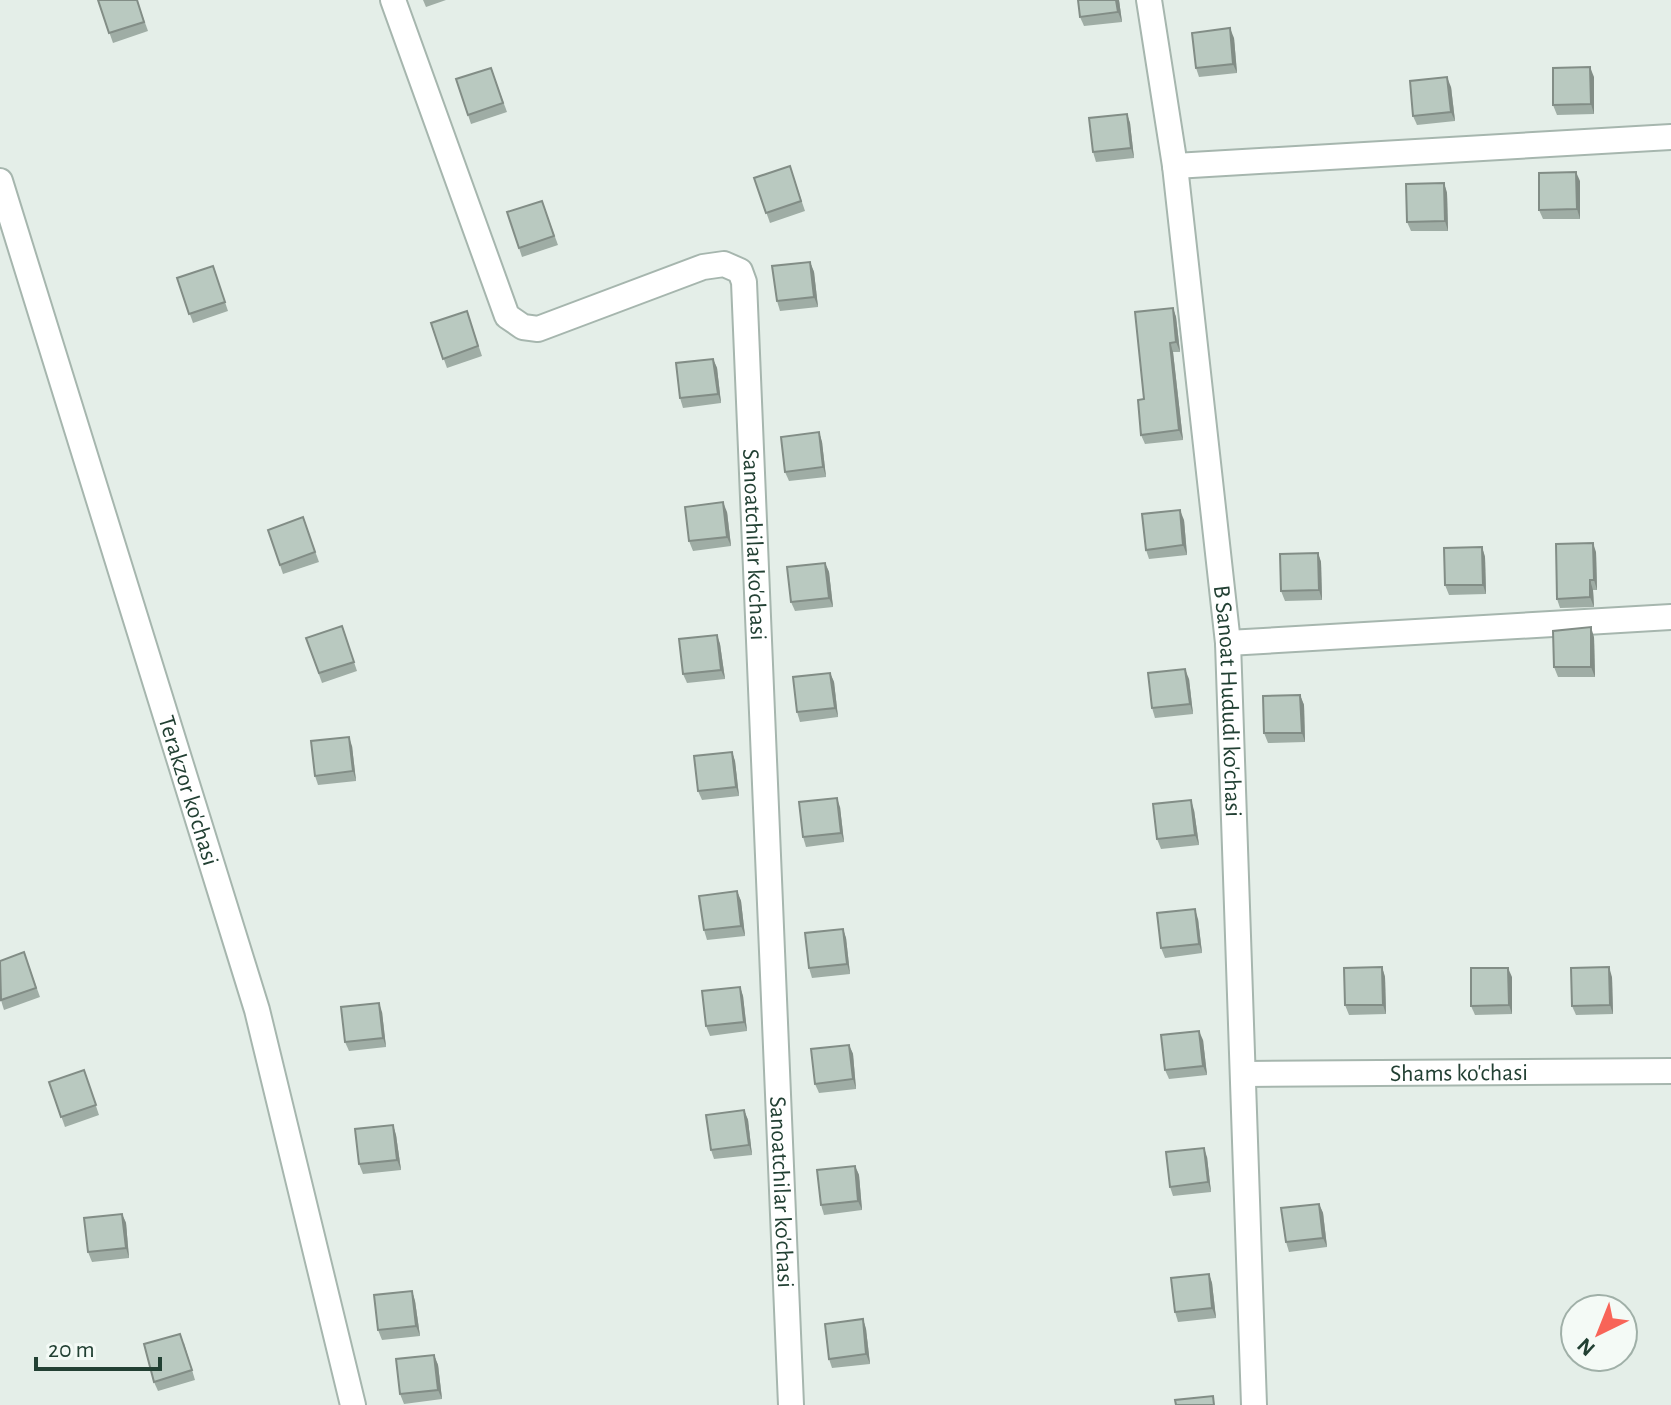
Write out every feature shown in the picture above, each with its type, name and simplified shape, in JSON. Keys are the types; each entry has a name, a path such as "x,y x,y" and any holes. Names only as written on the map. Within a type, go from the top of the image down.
{"street":[{"name":"Sanoatchilar ko'chasi","path":"393,0 507,316 523,327 538,329 703,267 724,264 740,271 744,282 791,1405"},
{"name":"B Sanoat Hududi ko'chasi","path":"1149,0 1175,166 1228,643 1254,1405"},
{"path":"1175,166 1671,137"},
{"name":"Terakzor ko'chasi","path":"0,181 257,1010 353,1405"},
{"path":"1228,643 1671,617"},
{"name":"Shams ko'chasi","path":"1245,1074 1671,1071"}],"building":[{"path":"98,0 137,0 144,22 109,33"},
{"path":"1078,0 1116,0 1118,12 1080,17"},
{"path":"1230,28 1233,64 1196,68 1192,33"},
{"path":"1590,67 1591,104 1553,105 1553,68"},
{"path":"491,68 503,103 468,115 456,79"},
{"path":"1447,77 1451,112 1413,116 1410,81"},
{"path":"1127,114 1131,148 1093,152 1089,118"},
{"path":"790,166 801,201 766,213 754,178"},
{"path":"1576,172 1577,209 1539,210 1539,173"},
{"path":"1444,183 1445,221 1407,222 1406,184"},
{"path":"542,201 554,236 519,248 507,212"},
{"path":"810,262 814,297 777,301 772,266"},
{"path":"213,266 225,302 189,314 177,278"},
{"path":"1173,308 1176,342 1170,343 1179,430 1141,435 1138,400 1144,399 1135,312"},
{"path":"467,311 478,346 443,359 431,323"},
{"path":"713,359 718,394 680,398 676,363"},
{"path":"819,432 823,467 785,472 781,437"},
{"path":"723,502 727,537 689,541 685,507"},
{"path":"1180,510 1183,545 1146,550 1142,514"},
{"path":"303,517 315,552 280,565 268,530"},
{"path":"1593,543 1594,580 1590,580 1590,597 1557,599 1556,544"},
{"path":"1482,547 1483,585 1445,585 1444,548"},
{"path":"1318,553 1319,590 1281,591 1280,554"},
{"path":"825,563 829,598 791,602 787,567"},
{"path":"342,626 354,662 319,673 306,638"},
{"path":"1591,627 1591,667 1554,667 1553,631"},
{"path":"717,635 721,670 683,674 679,639"},
{"path":"1185,669 1190,704 1152,708 1148,673"},
{"path":"830,673 835,708 797,712 793,677"},
{"path":"1300,695 1302,733 1264,733 1263,696"},
{"path":"349,737 353,771 315,776 311,741"},
{"path":"732,752 736,787 698,791 694,756"},
{"path":"837,798 841,833 803,837 799,802"},
{"path":"1191,800 1195,835 1157,839 1153,804"},
{"path":"737,891 741,926 704,930 699,896"},
{"path":"1195,909 1199,944 1161,948 1157,913"},
{"path":"843,929 847,964 809,968 805,933"},
{"path":"24,952 36,988 1,1000 0,961"},
{"path":"1382,967 1383,1005 1345,1005 1344,968"},
{"path":"1609,967 1610,1005 1572,1006 1571,968"},
{"path":"1471,968 1508,968 1509,1005 1471,1006"},
{"path":"740,987 744,1022 706,1026 702,991"},
{"path":"379,1003 383,1038 345,1042 341,1007"},
{"path":"1199,1031 1203,1066 1165,1070 1161,1035"},
{"path":"849,1045 853,1079 815,1084 811,1049"},
{"path":"84,1070 96,1105 61,1117 49,1082"},
{"path":"744,1110 749,1145 711,1150 706,1115"},
{"path":"393,1125 397,1160 359,1164 355,1129"},
{"path":"1204,1148 1208,1182 1170,1187 1166,1152"},
{"path":"855,1166 858,1201 821,1205 817,1170"},
{"path":"1319,1204 1323,1238 1286,1242 1281,1208"},
{"path":"122,1214 126,1248 88,1252 84,1218"},
{"path":"1209,1274 1212,1308 1175,1312 1171,1278"},
{"path":"412,1291 416,1326 378,1330 374,1295"},
{"path":"863,1319 866,1354 829,1359 825,1324"},
{"path":"180,1334 192,1370 154,1382 144,1344"},
{"path":"434,1355 438,1390 400,1394 396,1359"},
{"path":"1213,1396 1214,1405 1176,1405 1175,1400"}]}
